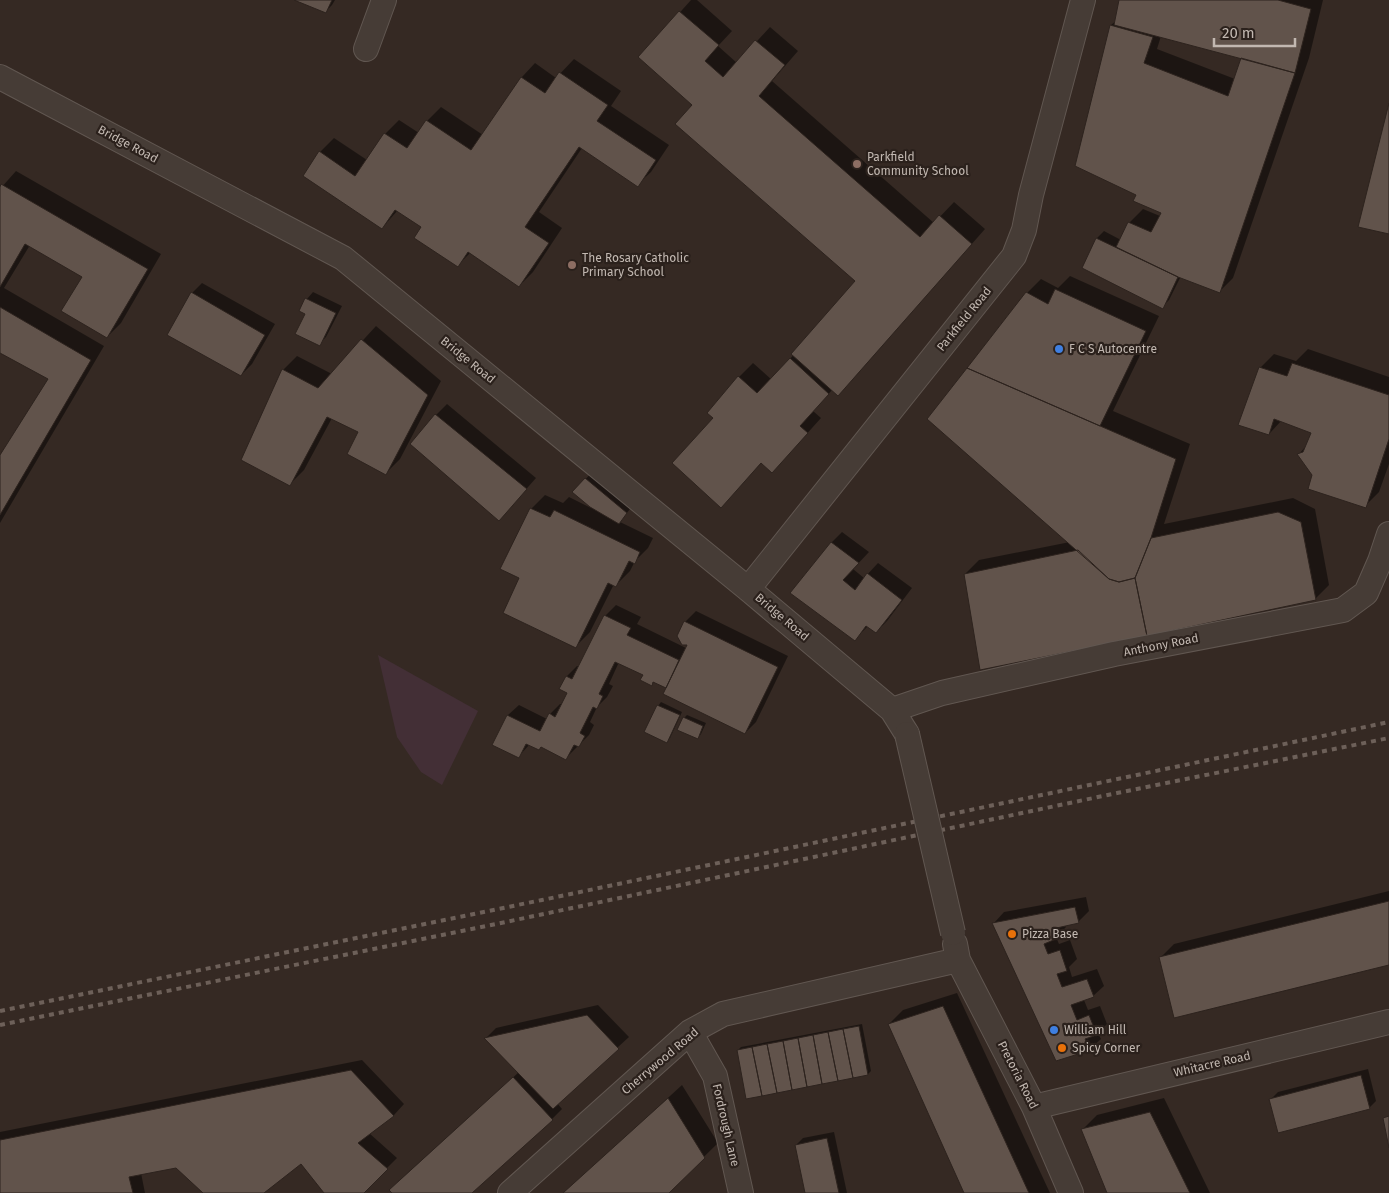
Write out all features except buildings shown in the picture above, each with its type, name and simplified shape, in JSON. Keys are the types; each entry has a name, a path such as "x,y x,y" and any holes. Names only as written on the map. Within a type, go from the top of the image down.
{"street":[{"path":"366,49 384,0"},
{"name":"Parkfield Road","path":"748,588 1014,256 1024,230 1031,195 1083,0"},
{"name":"Bridge Road","path":"0,77 342,258 748,588 892,710 907,734 953,933"},
{"name":"Anthony Road","path":"892,710 942,693 1114,654 1343,610 1366,593 1389,534"},
{"name":"Pretoria Road","path":"953,933 958,960 1034,1107 1071,1193"},
{"name":"Cherrywood Road","path":"510,1193 690,1032 723,1014 958,960"},
{"name":"Whitacre Road","path":"1034,1107 1389,1022"},
{"name":"Fordrough Lane","path":"690,1032 715,1076 741,1193"}],"shaded area":[{"path":"378,655 478,711 442,785 421,772 397,737"}],"railway":[{"path":"0,1011 542,900 1389,722"},
{"path":"0,1025 1389,738"}],"place":[{"name":"Parkfield Community School","path":"857,164"},
{"name":"The Rosary Catholic Primary School","path":"572,265"},
{"name":"F C S Autocentre","path":"1059,349"},
{"name":"Pizza Base","path":"1012,934"},
{"name":"William Hill","path":"1054,1030"},
{"name":"Spicy Corner","path":"1062,1048"}]}
